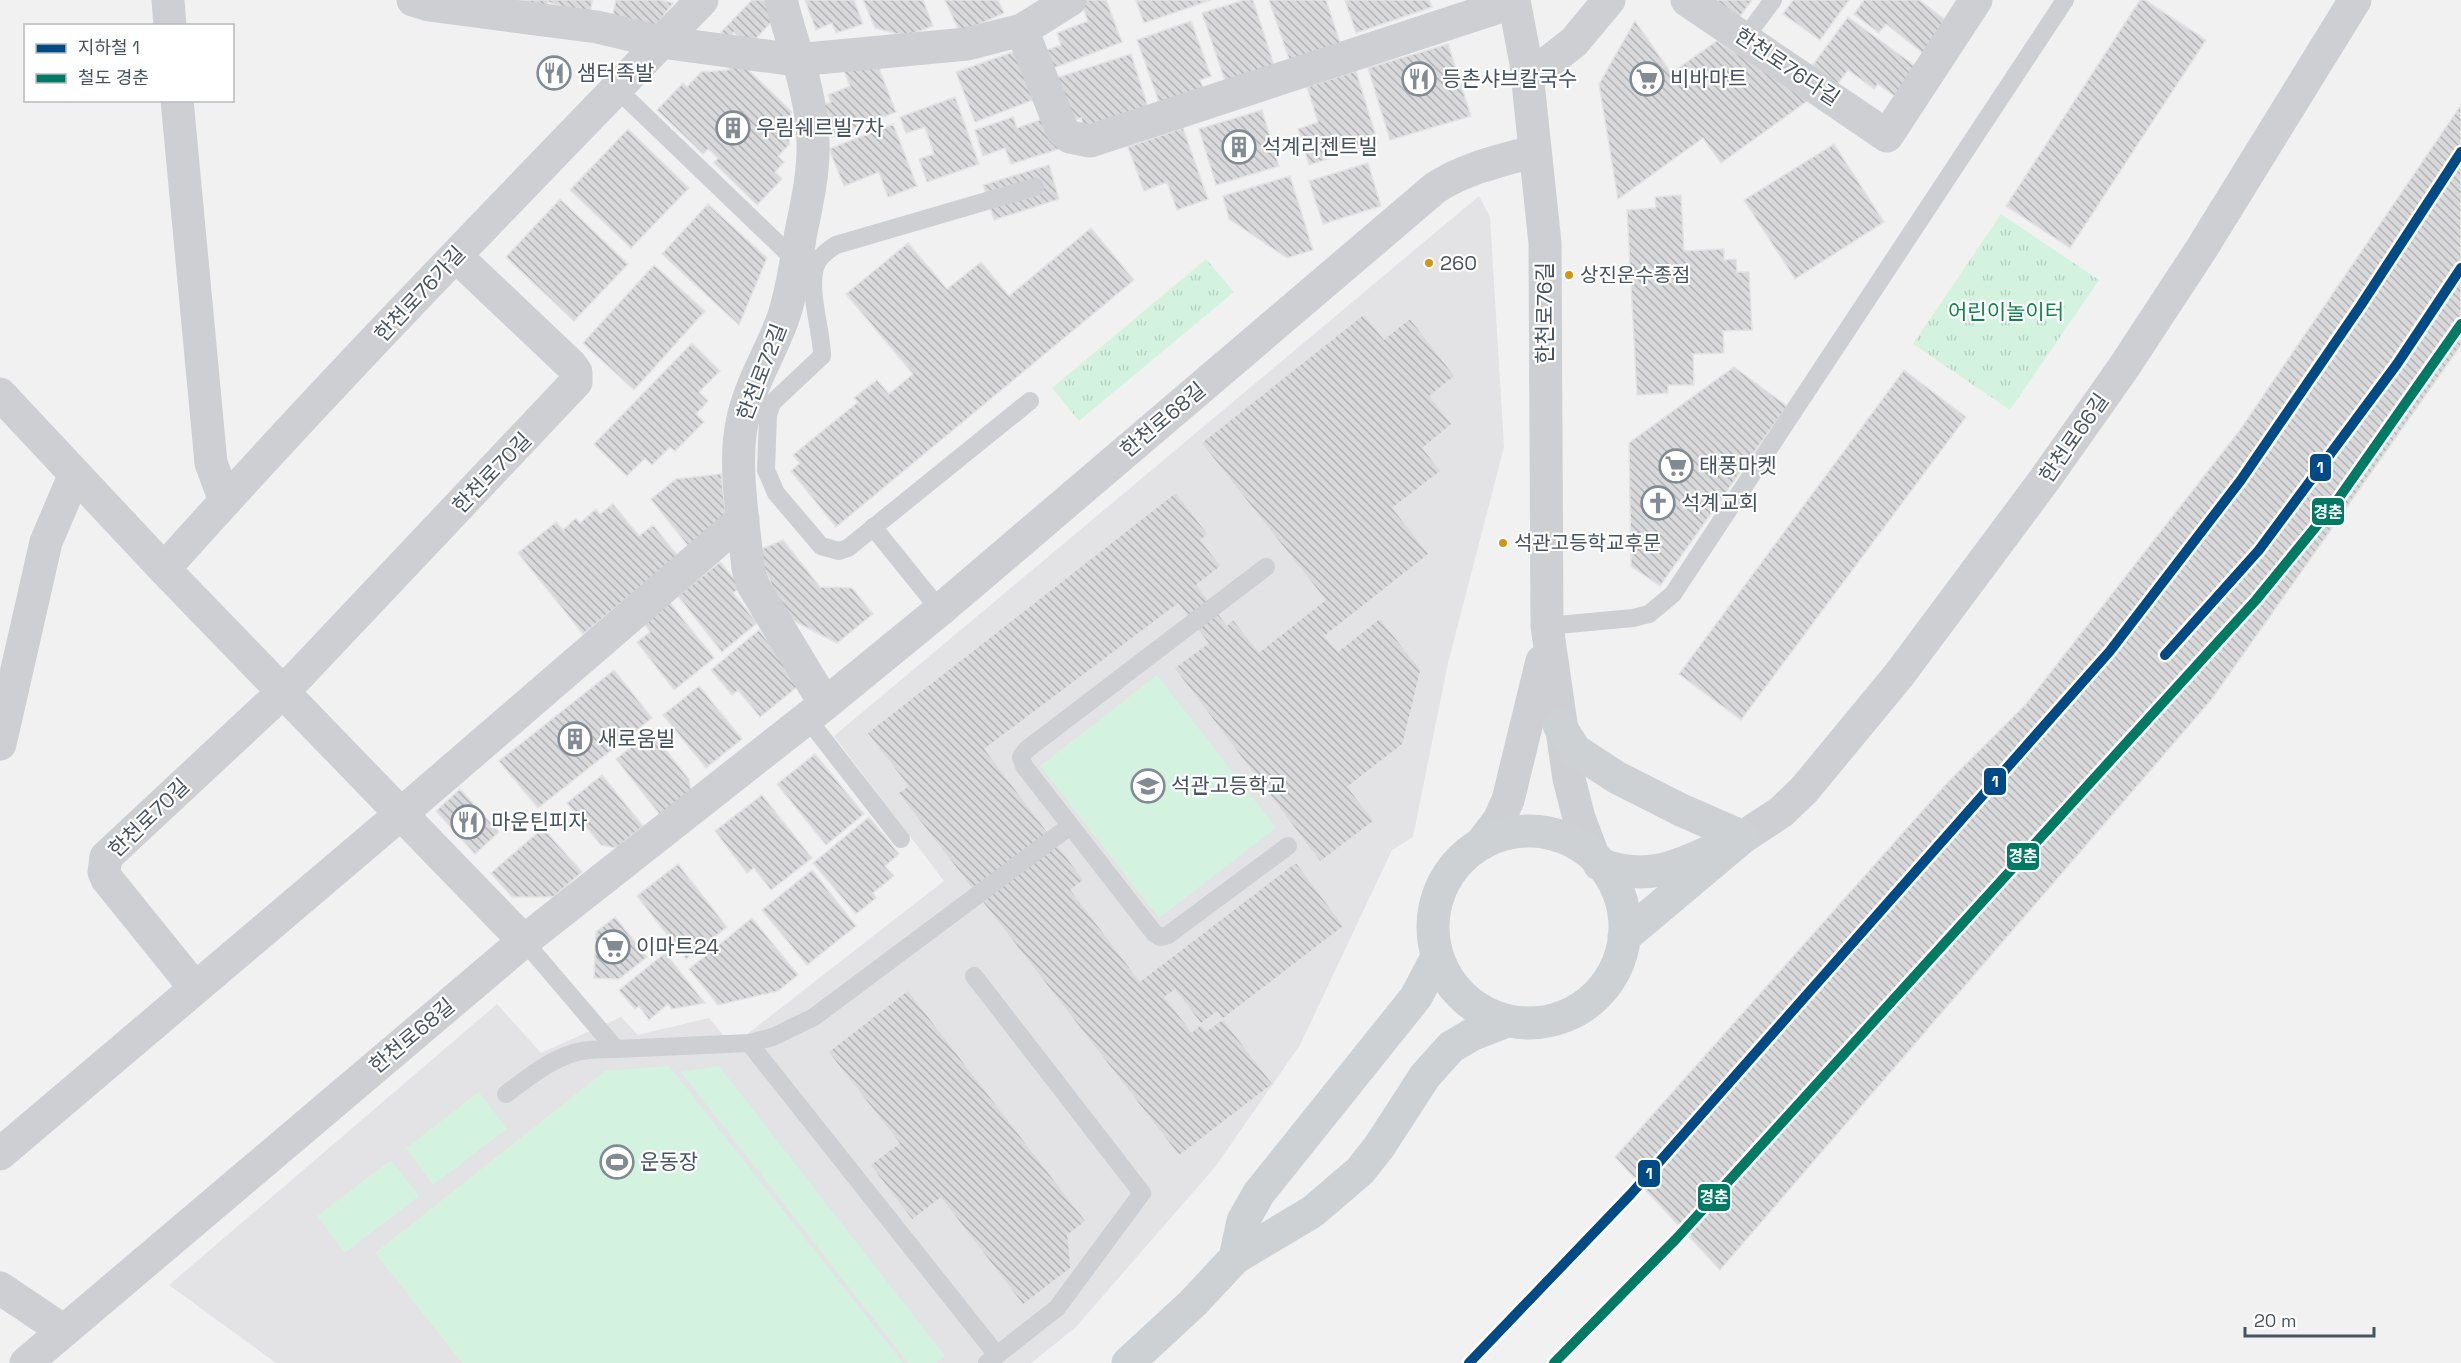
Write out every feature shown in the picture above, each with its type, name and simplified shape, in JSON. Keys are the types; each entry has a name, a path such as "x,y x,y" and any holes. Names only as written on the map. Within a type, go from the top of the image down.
{"main road":[{"path":"1559,725 1575,750 1616,777 1681,810 1743,837"},
{"path":"1596,859 1613,881 1624,911 1624,943 1613,974 1594,999 1566,1016 1535,1024 1507,1021 1474,1007 1452,985 1437,957 1432,926 1438,895 1453,868 1481,844 1504,834 1535,831 1566,838 1596,859 1619,871 1636,873 1661,871 1688,862 1743,837"},
{"path":"1624,937 1743,837"},
{"path":"1235,1258 1243,1221 1254,1201 1416,997 1437,957"},
{"path":"1128,1363 1193,1304 1235,1258 1312,1212 1360,1171 1371,1159 1425,1076 1451,1047 1473,1034 1507,1021"}],"street":[{"path":"168,0 170,24"},
{"name":"한천로76가길","path":"164,569 456,256 702,0"},
{"path":"781,0 796,60"},
{"path":"424,2 602,14 661,42 796,60 951,46 1022,30 1070,0"},
{"path":"1528,78 1574,42 1609,0"},
{"name":"한천로76다길","path":"1687,0 1887,136 1976,0"},
{"name":"한천로66길","path":"1743,837 1781,812 1804,790 1899,675 2045,479 2124,366 2202,248 2355,0"},
{"name":"한천로76길","path":"1022,30 1062,130 1070,137 1090,141 1514,1 1528,78 1545,243 1547,626"},
{"name":"한천로72길","path":"796,60 808,95 813,143 810,182 796,261 782,321 751,389 741,423 738,447 748,568 753,585 816,711"},
{"path":"177,102 211,463 225,501"},
{"name":"한천로68길","path":"26,1363 524,941 816,711 940,610 1434,188 1474,168 1535,151"},
{"name":"한천로70길","path":"195,988 107,879 104,872 106,857 284,691 576,382 576,372 571,365 456,256"},
{"path":"0,394 164,569 524,941"},
{"path":"0,744 46,542 75,474"},
{"path":"0,1154 402,813 743,519"},
{"path":"1547,626 1559,725 1569,779 1579,818 1596,859"},
{"path":"1481,844 1499,820 1508,800 1535,695 1547,626"},
{"path":"0,1288 64,1331"}],"lane":[{"path":"1745,38 1773,0"},
{"path":"1547,626 1633,618 1649,614 1673,594 2065,0"},
{"path":"617,89 796,261"},
{"path":"1030,401 848,548 839,551 821,546 776,493 766,470 768,415 772,403 822,356 814,288 814,274 818,261 836,245 1035,187"},
{"path":"873,527 940,610"},
{"path":"1266,567 1024,753 1022,757 1024,766 1154,933 1161,937 1168,935 1288,846"},
{"path":"816,711 901,839"},
{"path":"506,1094 545,1066 576,1052 616,1048 749,1043 773,1037 814,1017 1071,826"},
{"path":"524,941 616,1048"},
{"path":"749,1043 992,1359 1057,1308 1142,1193 974,976"}],"shaded area":[{"name":"석관고등학교","path":"1479,196 1490,217 1504,447 1448,663 1413,837 1392,850 1300,1045 1215,1167 1075,1328 1031,1363 276,1363 169,1285 497,1004 541,1053 621,1017 638,1035 709,1018 732,1046 944,881 834,736"}],"green space":[{"name":"어린이놀이터","path":"2001,214 2099,280 2010,410 1913,344"},
{"path":"1206,259 1234,292 1079,421 1052,388"},
{"path":"1157,675 1276,828 1159,918 1040,766"},
{"name":"운동장","path":"669,1066 903,1363 462,1363 375,1253 605,1071"},
{"path":"719,1066 945,1356 936,1363 908,1363 681,1072"},
{"path":"479,1092 507,1129 433,1185 406,1148"},
{"path":"391,1160 419,1196 345,1253 317,1216"}],"building":[{"path":"521,0 593,0 589,14 548,2 544,7"},
{"path":"616,0 661,0 673,3 655,27 612,18"},
{"path":"752,0 770,0 775,18 749,46 734,32 728,39 721,32"},
{"path":"805,0 854,0 863,24 836,33 832,23 816,30"},
{"path":"863,0 923,0 933,26 906,36 875,28"},
{"path":"945,0 998,0 1004,13 960,33"},
{"path":"1080,0 1106,0 1122,42 1051,69 1044,51 1061,45 1057,33 1088,21"},
{"path":"1136,0 1211,0 1144,23"},
{"path":"1244,0 1253,0 1274,65 1225,81 1202,13"},
{"path":"1269,0 1326,0 1341,45 1290,62"},
{"path":"1345,0 1429,0 1432,7 1356,33"},
{"path":"1711,0 1752,0 1738,19"},
{"path":"1793,0 1849,0 1820,40 1783,14"},
{"path":"1864,0 1919,0 1948,22 1924,54 1886,24 1879,33 1854,14"},
{"path":"2140,0 2145,0 2206,40 2070,248 2006,206"},
{"path":"1848,17 1918,68 1897,98 1878,84 1874,89 1848,70 1837,85 1812,66"},
{"path":"1191,21 1211,76 1200,80 1204,90 1160,105 1137,40"},
{"path":"1635,21 1671,73 1717,41 1810,99 1721,163 1703,138 1618,199 1599,84"},
{"path":"1448,44 1471,116 1390,140 1368,68"},
{"path":"1016,51 1033,100 975,122 956,72"},
{"path":"1131,54 1149,110 1085,130 1081,118 1071,121 1056,78"},
{"path":"875,58 896,112 832,137 819,106 831,102 828,95 850,86 844,71"},
{"name":"우림쉐르빌7차","path":"738,60 791,111 789,145 778,156 784,162 775,172 782,179 757,205 714,163 718,158 713,153 708,149 703,154 657,110 683,83 687,87 701,72 728,70"},
{"path":"1356,71 1378,143 1309,165 1298,129 1318,122 1307,87"},
{"path":"955,97 979,164 927,182 919,159 934,154 925,127 906,133 900,117"},
{"path":"2461,105 2461,345 2211,700 1720,1270 1615,1157 1948,782 2026,704 2240,430"},
{"name":"석계리젠트빌","path":"1262,110 1279,166 1216,185 1199,129"},
{"path":"1013,117 1017,128 1048,117 1059,149 1011,164 1005,148 983,156 975,130"},
{"path":"893,124 917,186 888,197 879,172 844,186 829,149"},
{"path":"1183,128 1208,199 1177,210 1167,182 1144,191 1128,147"},
{"path":"628,129 689,188 631,248 570,190"},
{"path":"1834,144 1884,222 1795,279 1744,200"},
{"path":"1368,163 1381,206 1323,224 1309,181"},
{"path":"1049,165 1059,199 994,220 983,185"},
{"path":"1290,176 1313,250 1287,258 1229,219 1223,196"},
{"path":"1681,195 1684,251 1724,249 1724,260 1736,259 1737,272 1749,272 1752,330 1723,331 1724,353 1693,354 1694,385 1668,385 1668,393 1637,395 1627,210 1656,208 1655,197"},
{"path":"560,199 628,264 574,321 506,257"},
{"path":"708,204 767,258 739,325 662,254"},
{"path":"1091,228 1134,280 836,527 791,471 800,463 793,455 858,402 854,398 877,380 889,394 913,374 846,294 908,243 947,289 981,262 1009,296"},
{"path":"654,265 705,311 634,390 583,343"},
{"path":"1364,314 1384,339 1410,318 1455,376 1430,396 1452,424 1423,448 1441,471 1393,508 1429,554 1325,636 1338,651 1380,618 1421,670 1403,744 1348,787 1374,821 1320,862 1174,668 1208,643 1178,604 985,749 1084,880 1071,890 1140,981 1296,862 1344,926 1223,1019 1273,1084 1179,1156 898,793 908,786 867,733 1176,492 1208,534 1201,540 1221,566 1197,585 1227,625 1233,619 1259,652 1325,600 1201,443","holes":["1175,990 1201,1024 1192,1032 1165,997","1217,1012 1223,1019 1206,1031 1201,1024"]},
{"path":"692,343 720,371 699,392 708,401 696,414 704,422 675,451 670,447 652,465 645,458 627,476 594,444"},
{"path":"1734,367 1787,406 1660,586 1631,566 1629,443"},
{"path":"1904,370 1966,417 1741,720 1679,674"},
{"path":"721,474 726,517 688,546 651,499 676,479"},
{"path":"613,504 639,536 653,525 678,556 583,634 518,553 556,522 563,530 576,518 580,523 596,509 600,514"},
{"path":"783,540 820,587 852,588 873,614 837,643 792,620 780,604 757,551"},
{"path":"720,562 741,587 733,593 757,623 722,652 678,596"},
{"path":"667,599 714,658 674,690 637,642 650,632 641,620"},
{"path":"759,630 802,683 760,717 738,690 732,695 711,670"},
{"name":"새로움빌","path":"614,670 652,718 538,808 499,761"},
{"path":"699,686 742,739 706,768 663,715"},
{"path":"651,732 689,779 691,792 661,816 616,759"},
{"path":"815,754 864,814 826,845 777,784"},
{"path":"602,775 643,826 616,848 601,845 567,803"},
{"path":"460,789 499,832 475,854 436,811"},
{"path":"762,795 812,858 771,890 754,868 747,873 715,831"},
{"path":"869,817 899,854 885,866 894,876 873,893 876,898 856,914 813,863"},
{"path":"543,828 582,872 553,897 512,897 491,873"},
{"path":"678,864 727,927 686,959 637,896"},
{"path":"812,870 856,926 807,965 762,910"},
{"path":"615,917 647,957 619,979 594,978 596,932"},
{"path":"752,918 798,975 778,991 718,1005 689,969"},
{"path":"665,953 705,1003 672,1009 668,1004 649,1020 639,1006 635,1009 619,990"},
{"path":"908,990 1086,1221 1068,1235 1071,1268 1023,1305 941,1198 912,1220 898,1202 870,1165 899,1143 828,1052"}],"metro line":[{"name":"1","path":"1469,1363 1631,1194 2110,651 2241,480 2361,305 2461,152"},
{"name":"1","path":"2165,655 2259,550 2397,364 2461,268"}],"rail line":[{"name":"경춘","path":"1554,1363 1677,1238 2256,600 2336,502 2461,324"}],"place":[{"name":"샘터족발","path":"554,73"},
{"name":"등촌샤브칼국수","path":"1419,79"},
{"name":"비바마트","path":"1647,79"},
{"name":"우림쉐르빌7차","path":"733,128"},
{"name":"석계리젠트빌","path":"1239,147"},
{"name":"260","path":"1429,263"},
{"name":"상진운수종점","path":"1569,275"},
{"name":"태풍마켓","path":"1676,466"},
{"name":"석계교회","path":"1658,503"},
{"name":"석관고등학교후문","path":"1503,543"},
{"name":"새로움빌","path":"575,739"},
{"name":"석관고등학교","path":"1148,786"},
{"name":"마운틴피자","path":"468,822"},
{"name":"이마트24","path":"613,947"},
{"name":"운동장","path":"617,1162"}]}
